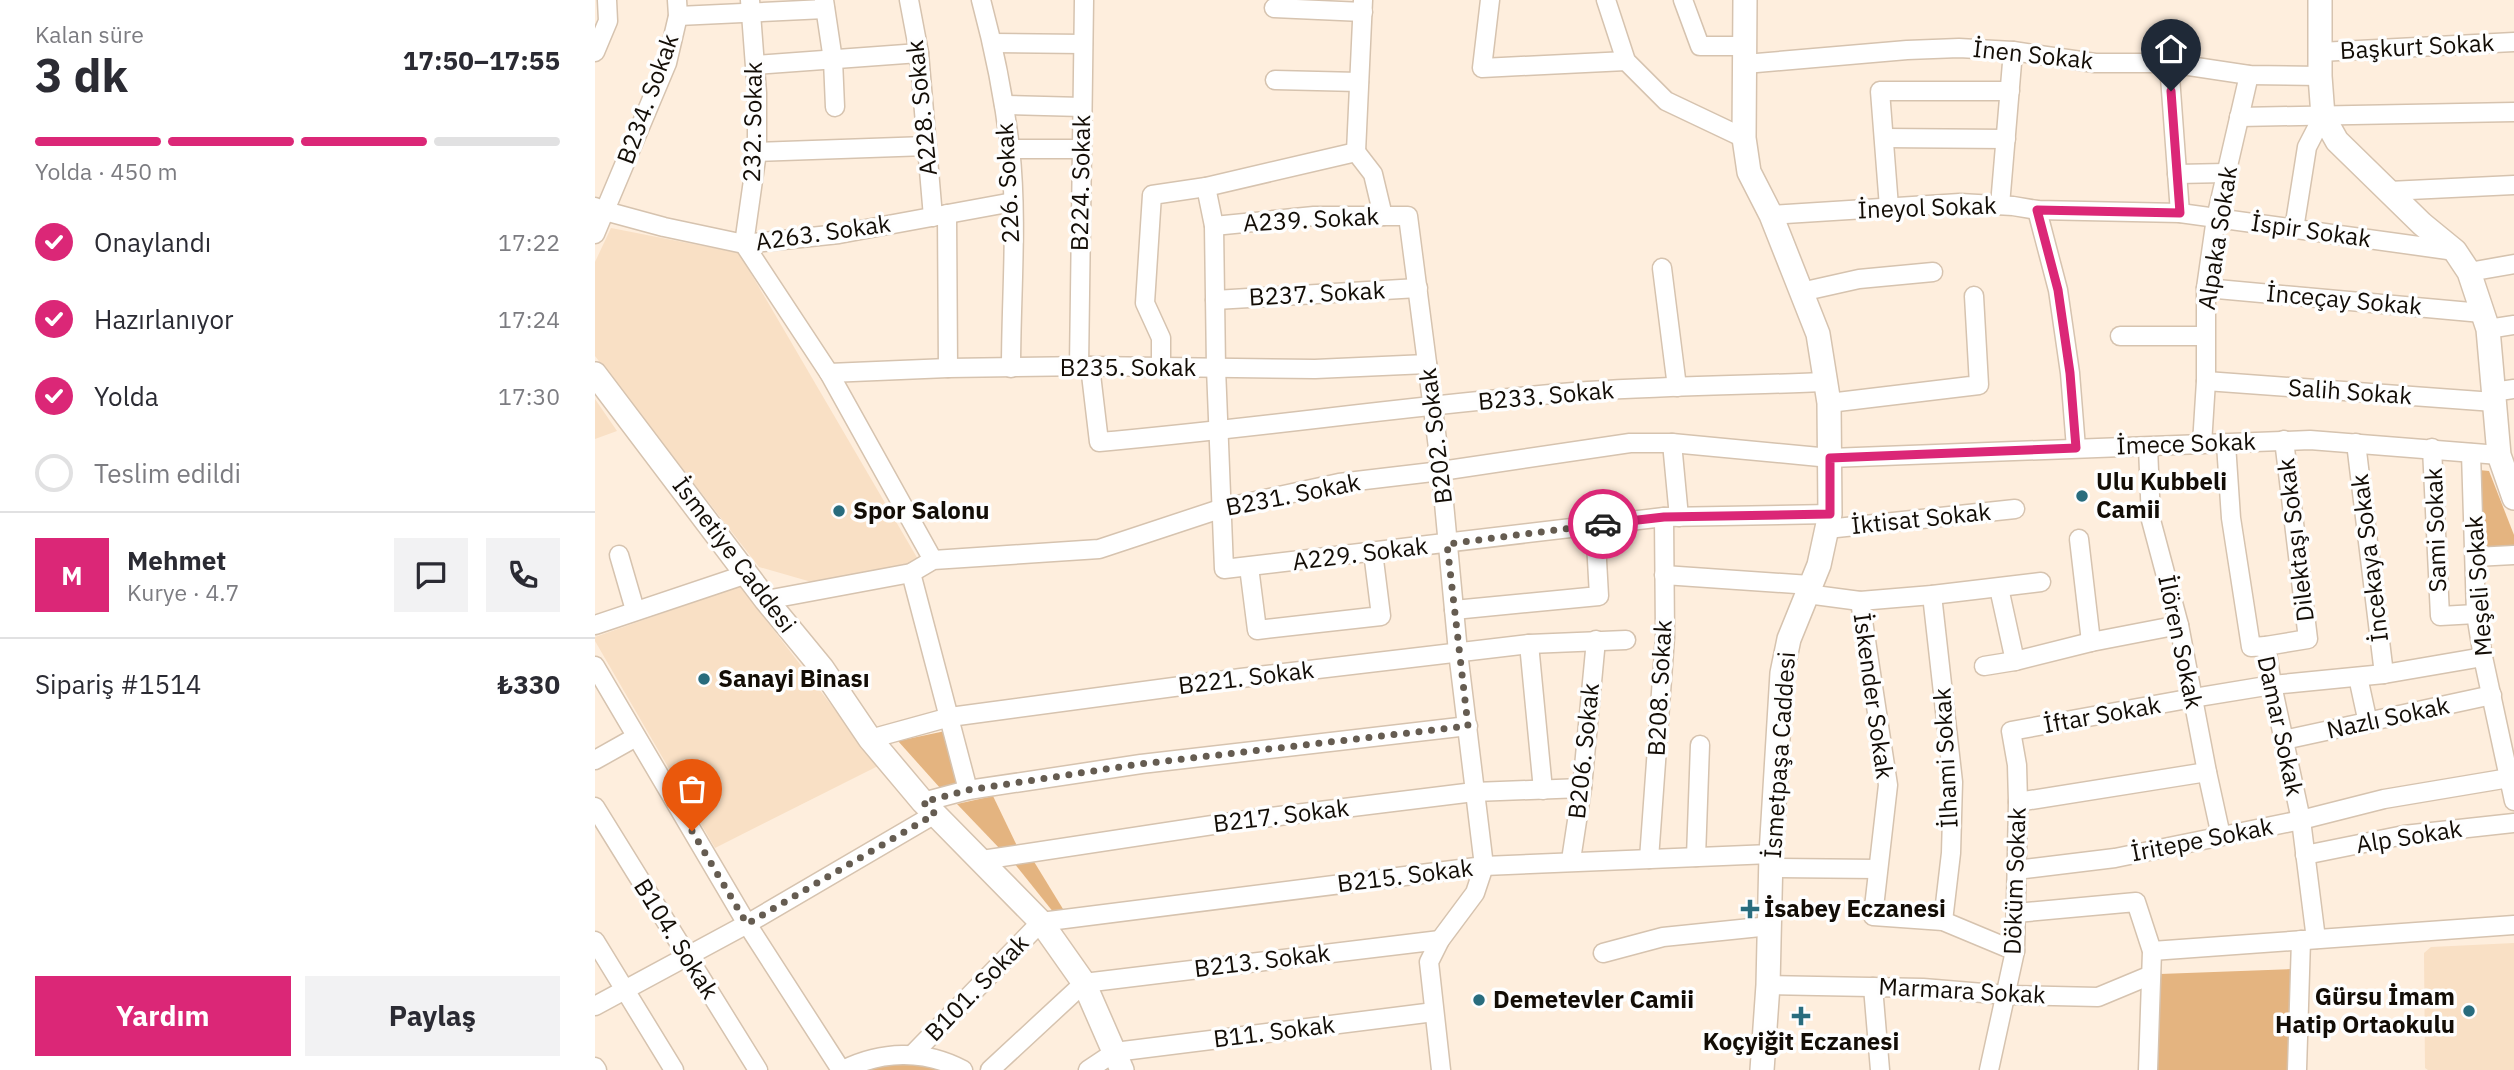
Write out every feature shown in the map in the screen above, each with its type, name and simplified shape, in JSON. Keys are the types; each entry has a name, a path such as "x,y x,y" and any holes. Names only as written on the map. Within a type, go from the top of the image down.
{"main road":[{"name":"İsmetpaşa Caddesi","path":"1745,0 1744,138 1749,172 1771,215 1818,334 1828,392 1830,458 1829,521 1819,565 1789,639 1782,673 1762,1070"},
{"path":"2320,0 2323,116 2337,141 2422,224 2455,251 2469,272 2485,321 2500,394 2499,455 2514,496"},
{"name":"İsmetiye Caddesi","path":"595,373 766,600 822,668 870,739 929,808 1041,922 1084,983 1119,1061"}],"street":[{"path":"595,52 608,21 607,0"},
{"name":"A228. Sokak","path":"909,0 919,53 927,146 940,215 948,368"},
{"name":"226. Sokak","path":"981,0 992,43 1010,149 1013,202 1011,368"},
{"name":"B224. Sokak","path":"1084,0 1081,149 1085,367 1098,442"},
{"path":"1490,0 1482,68 1626,61"},
{"path":"1606,0 1626,61 1666,101 1744,138"},
{"name":"İnen Sokak","path":"1683,0 1700,46 1745,55 1959,48 2013,51 2095,63 2169,63 2249,75 2320,76"},
{"path":"677,8 825,4 833,60 835,107"},
{"name":"232. Sokak","path":"744,244 757,152 756,65 751,6"},
{"path":"1274,8 1363,6 1356,152 1373,174 1383,216"},
{"name":"B234. Sokak","path":"595,234 598,211 667,63 677,8"},
{"name":"Başkurt Sokak","path":"2320,52 2514,42"},
{"path":"992,43 1083,44"},
{"path":"2000,205 2013,51"},
{"path":"756,65 919,53"},
{"path":"2169,63 2180,213"},
{"name":"Alpaka Sokak","path":"2202,444 2206,381 2206,288 2215,218 2249,75"},
{"path":"1275,80 1359,82"},
{"path":"1889,207 1880,91 2010,91"},
{"path":"1004,106 1082,107"},
{"path":"2239,117 2514,112"},
{"path":"2294,229 2307,147 2323,116"},
{"path":"1884,138 2006,139"},
{"path":"757,152 927,146"},
{"path":"1010,149 1081,149"},
{"path":"1161,368 1161,338 1145,303 1152,195 1206,187 1356,152"},
{"path":"2177,174 2226,173"},
{"path":"2389,191 2514,185"},
{"path":"1206,187 1214,226 1218,432 1223,508"},
{"name":"A263. Sokak","path":"598,211 744,244 839,234 1013,202"},
{"name":"İneyol Sokak","path":"1771,215 1960,203 2037,210 2125,211"},
{"path":"2037,210 2058,290 2070,373 2076,448"},
{"name":"İspir Sokak","path":"2125,211 2180,213 2455,251"},
{"name":"A239. Sokak","path":"1214,226 1314,216 1408,216"},
{"name":"B202. Sokak","path":"1408,216 1441,471 1458,652 1483,866 1475,893 1440,940 1429,962 1441,1070"},
{"path":"744,244 829,373 933,560"},
{"path":"2469,272 2514,264"},
{"path":"1662,268 1677,387"},
{"path":"1801,292 1859,279 1933,272"},
{"name":"B237. Sokak","path":"1215,300 1418,288"},
{"name":"İnceçay Sokak","path":"2206,288 2514,325"},
{"name":"B233. Sokak","path":"1098,442 1218,432 1432,406 1589,391 1677,387 1828,392 1979,385 1974,296"},
{"path":"2120,336 2205,336"},
{"name":"B235. Sokak","path":"829,373 948,368 1315,369 1427,364"},
{"name":"Salih Sokak","path":"2206,381 2500,394"},
{"name":"İmece Sokak","path":"1830,458 2284,440 2432,448 2499,455"},
{"name":"Dilektaşı Sokak","path":"2266,646 2308,639 2284,440"},
{"name":"B231. Sokak","path":"766,600 911,573 933,560 1099,549 1223,508 1339,483 1630,443 1672,443 1830,458"},
{"name":"B208. Sokak","path":"1649,859 1665,637 1664,575 1671,517 1672,443"},
{"name":"Damar Sokak","path":"2226,443 2231,518 2251,647 2266,646 2301,820 2305,855 2308,940 2297,1070"},
{"name":"İncekaya Sokak","path":"2356,443 2384,674"},
{"name":"İlören Sokak","path":"2148,447 2151,520 2179,625 2221,836"},
{"name":"Sami Sokak","path":"2432,448 2440,616 2476,614"},
{"name":"Meşeli Sokak","path":"2471,453 2476,614 2491,695 2506,722 2509,778 2514,801"},
{"name":"A229. Sokak","path":"1223,508 1224,569 1671,517 1829,521"},
{"name":"İktisat Sokak","path":"1829,521 2015,509"},
{"path":"1454,610 1599,596 1595,524"},
{"path":"2079,539 2091,642"},
{"path":"1249,567 1257,630 1381,616 1373,552"},
{"path":"619,555 635,610"},
{"path":"2475,557 2514,555"},
{"path":"911,573 968,790"},
{"path":"595,625 747,574"},
{"path":"1664,575 1808,589 1860,601 1932,596 2041,582"},
{"path":"1999,588 2015,661"},
{"name":"İlhami Sokak","path":"1932,596 1953,782 1951,853 1943,921"},
{"name":"İskender Sokak","path":"1860,601 1888,785 1873,916 1943,921"},
{"path":"1984,666 2179,625"},
{"name":"B206. Sokak","path":"1571,860 1582,788 1596,640"},
{"name":"B221. Sokak","path":"870,739 950,717 1241,678 1529,644 1626,640"},
{"path":"1529,644 1543,790"},
{"name":"İftar Sokak","path":"2011,731 2272,685 2384,674 2483,657"},
{"path":"595,666 600,687 636,737 747,924 842,1070 863,1060 913,1054 963,1070"},
{"path":"2358,677 2368,723"},
{"name":"Nazlı Sokak","path":"2284,740 2491,695"},
{"path":"595,1006 747,924 929,808 968,790 1140,764 1468,726"},
{"name":"Döküm Sokak","path":"1989,1070 2015,951 2018,802 2017,765 2011,731"},
{"path":"595,760 636,737"},
{"path":"1696,857 1700,745"},
{"path":"2018,802 2207,772"},
{"name":"İritepe Sokak","path":"2016,870 2115,858 2301,820 2384,799 2509,778"},
{"name":"B217. Sokak","path":"982,860 1239,821 1474,792 1582,788"},
{"name":"B104. Sokak","path":"595,807 758,1070"},
{"name":"Alp Sokak","path":"2305,855 2404,835 2514,823"},
{"name":"B215. Sokak","path":"1041,922 1483,866 1571,860 1696,857 1878,869"},
{"path":"2016,913 2136,902 2152,951 2148,1070"},
{"path":"1943,921 2015,951"},
{"name":"B101. Sokak","path":"913,1054 1041,922"},
{"path":"2152,951 2514,925"},
{"path":"1603,953 1663,937 1770,926"},
{"name":"B213. Sokak","path":"1084,983 1440,940"},
{"path":"595,941 674,1070"},
{"name":"Marmara Sokak","path":"1768,985 1923,988 2007,995 2098,997 2151,975"},
{"path":"990,1070 1084,983"},
{"path":"1873,987 1880,1070"},
{"name":"B11. Sokak","path":"1119,1061 1434,1012"},
{"path":"1088,1070 1119,1061"}],"shaded area":[{"path":"611,228 739,253 919,561 815,583 759,567 595,356 595,262"},
{"path":"595,399 617,431 595,439"},
{"path":"2479,470 2489,471 2514,535 2514,551 2479,551"},
{"path":"740,586 878,766 715,848 595,637"},
{"path":"950,730 962,784 941,789 898,741"},
{"path":"993,796 1018,848 1002,851 957,804"},
{"path":"1033,860 1063,909 1054,913 1014,863"},
{"name":"Gürsu İmam Hatip Ortaokulu","path":"2514,943 2514,1070 2425,1068 2424,953 2431,947"},
{"path":"2292,969 2289,1070 2156,1070 2160,974"},
{"path":"890,1063 922,1063 942,1070 865,1070"}],"way so far":[{"path":"692,831 747,924 935,814 923,802 968,790 1140,764 1468,726 1447,544 1603,524"}],"place":[{"name":"Ulu Kubbeli Camii","path":"2082,496"},
{"name":"Spor Salonu","path":"839,511"},
{"name":"Sanayi Binası","path":"704,679"},
{"name":"İsabey Eczanesi","path":"1750,909"},
{"name":"Demetevler Camii","path":"1479,1000"},
{"name":"Gürsu İmam Hatip Ortaokulu","path":"2469,1011"},
{"name":"Koçyiğit Eczanesi","path":"1801,1016"}],"route":[{"path":"1603,524 1664,517 1830,514 1830,458 2076,448 2070,373 2058,290 2037,210 2180,213 2171,91"}]}
